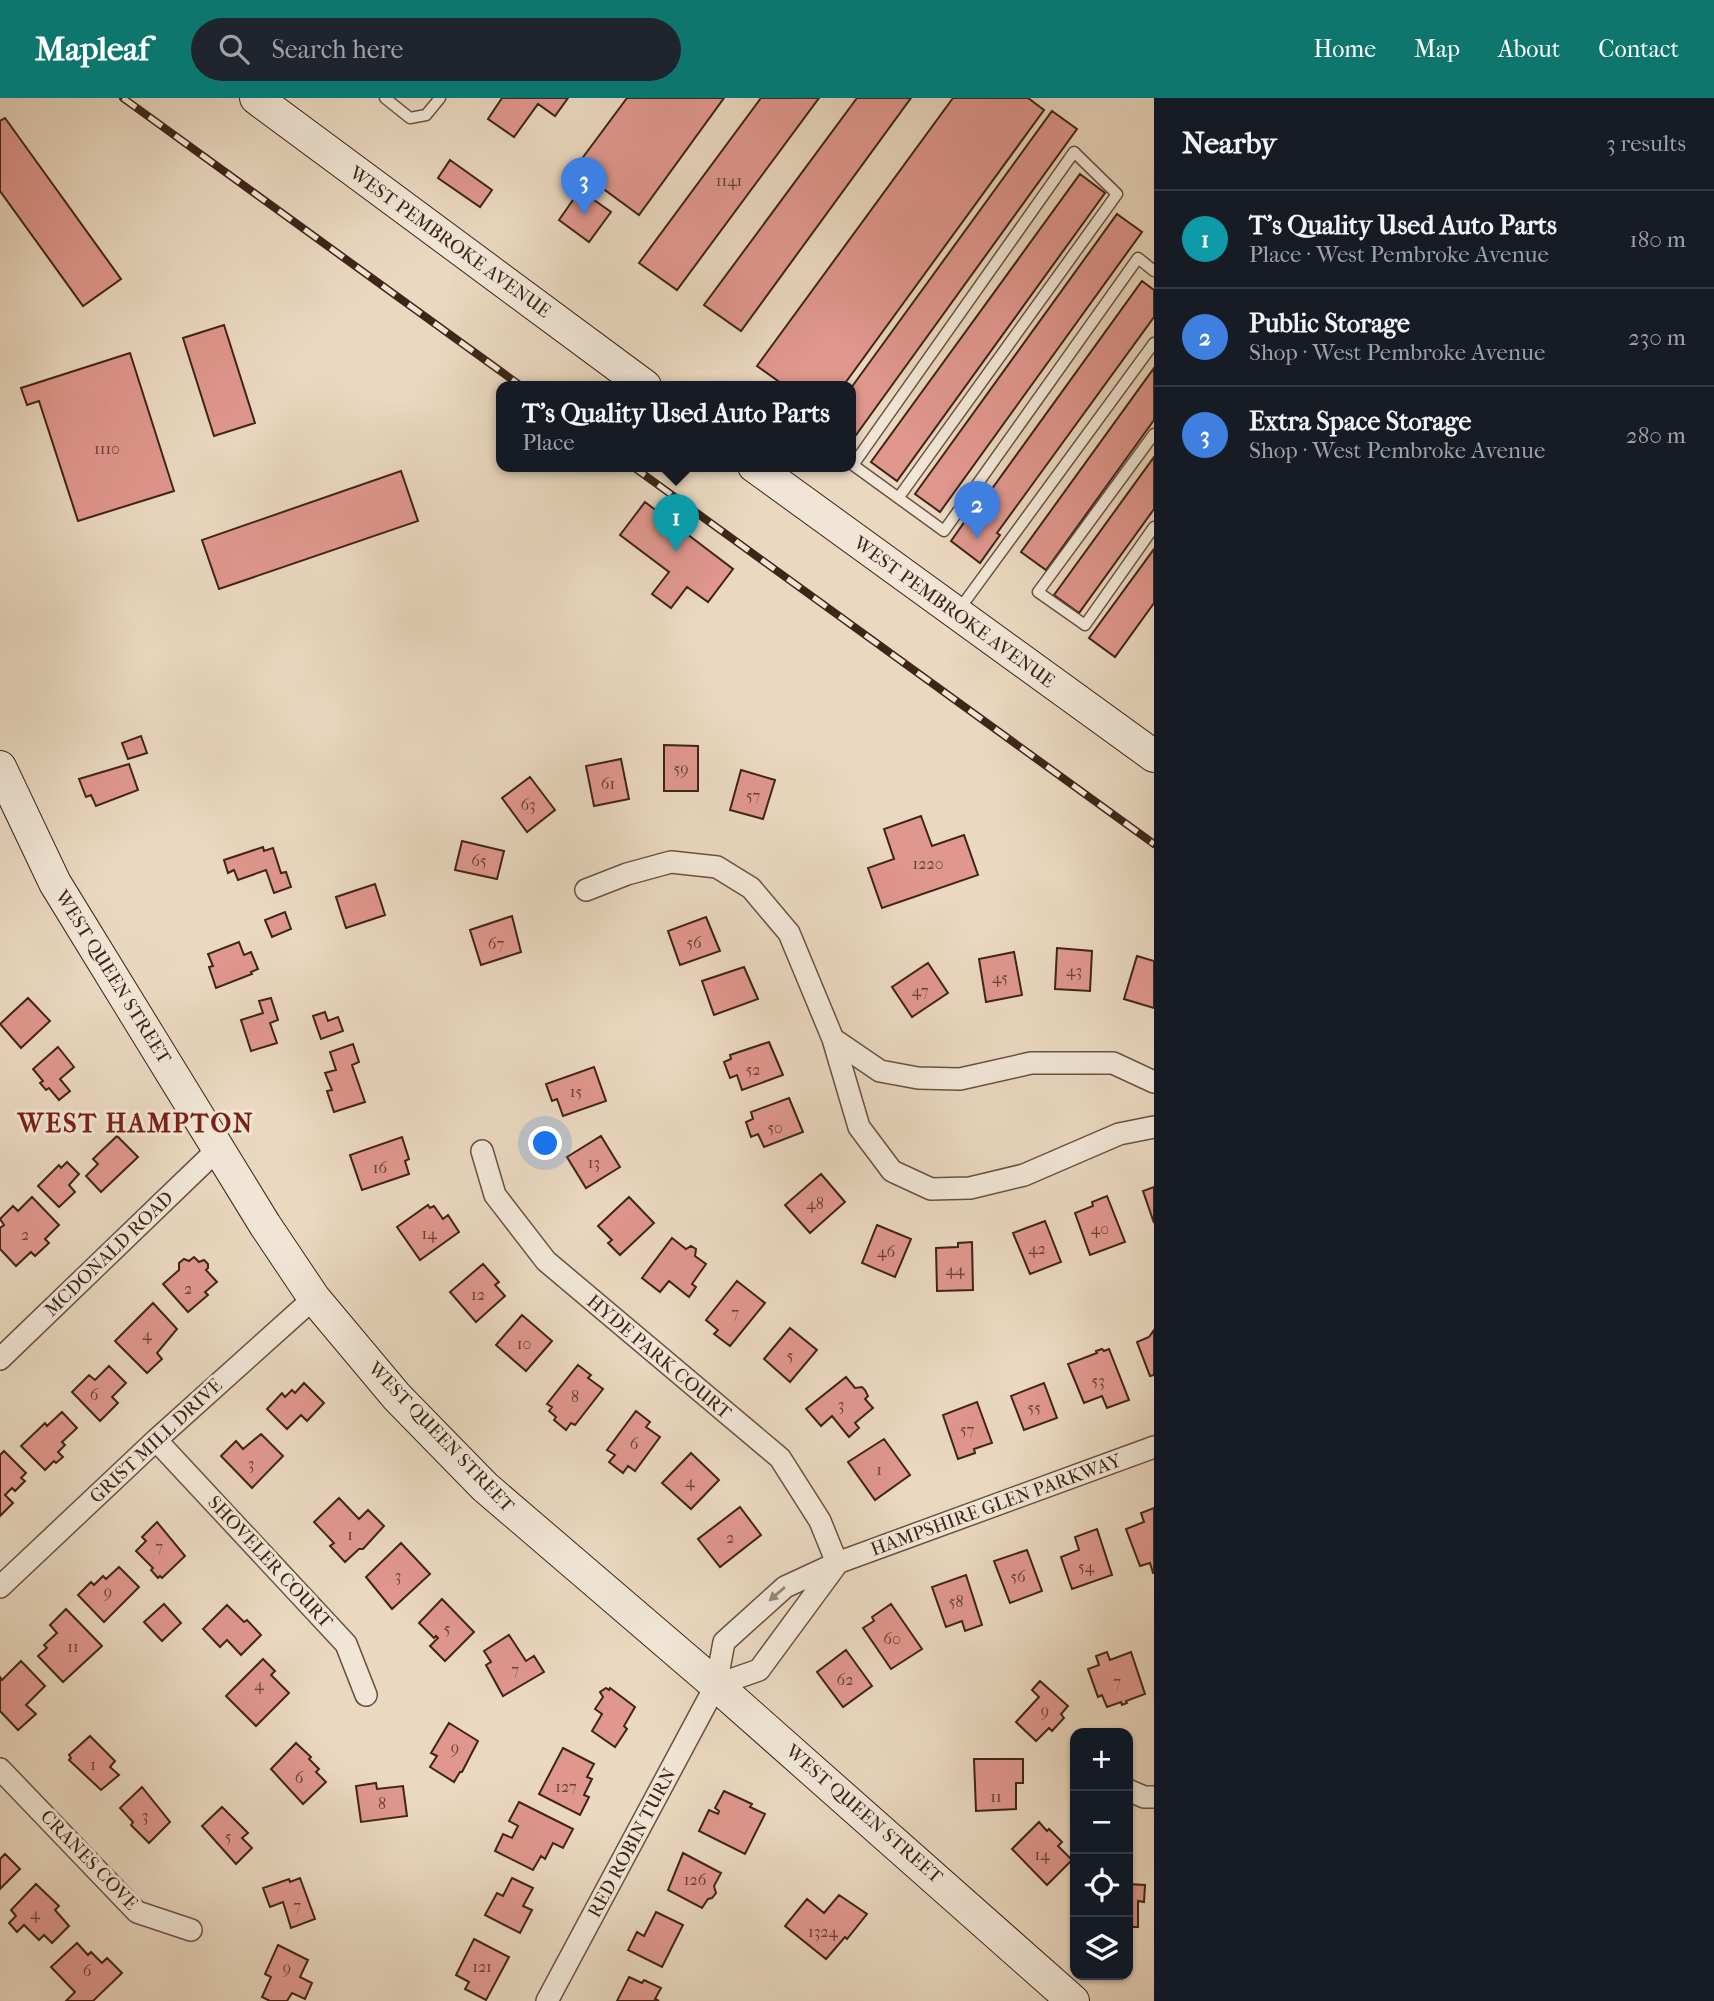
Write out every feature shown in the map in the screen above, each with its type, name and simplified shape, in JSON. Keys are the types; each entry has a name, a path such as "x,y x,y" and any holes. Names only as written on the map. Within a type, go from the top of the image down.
{"main road":[{"name":"WEST PEMBROKE AVENUE","path":"256,98 638,381"},
{"name":"WEST PEMBROKE AVENUE","path":"762,472 1154,756"},
{"name":"WEST QUEEN STREET","path":"0,767 55,883 265,1225 314,1298 397,1397 485,1487 716,1685 1073,2001"}],"street":[{"path":"586,890 627,874 671,862 717,867 751,887 789,933 833,1040 859,1127 892,1171 931,1189 970,1188 1024,1175 1119,1134 1154,1127"},
{"path":"833,1040 880,1071 918,1078 960,1079 1031,1063 1113,1063 1154,1082"},
{"name":"MCDONALD ROAD","path":"0,1359 218,1149"},
{"name":"HYDE PARK COURT","path":"482,1152 495,1195 546,1261 780,1458 820,1521 837,1563"},
{"name":"GRIST MILL DRIVE","path":"0,1587 156,1440 314,1298"},
{"name":"SHOVELER COURT","path":"156,1440 346,1644 366,1695"},
{"name":"HAMPSHIRE GLEN PARKWAY","path":"716,1685 724,1642 785,1587 837,1563 1154,1447"},
{"path":"716,1685 759,1670 837,1563"},
{"name":"RED ROBIN TURN","path":"547,2001 716,1685"},
{"name":"CRANES COVE","path":"0,1769 137,1912 191,1930"},
{"path":"1130,1791 1144,1797 1154,1797"}],"lane":[{"path":"385,98 410,118 426,114 440,98"},
{"path":"856,461 1074,152 1117,194 899,497"},
{"path":"856,467 944,531 1138,258 1154,271"},
{"path":"956,614 1154,342"},
{"path":"1154,434 1038,592 1085,625 1154,527"}],"building":[{"path":"502,98 568,98 555,116 538,104 514,137 488,119"},
{"path":"627,98 724,98 639,215 575,168"},
{"path":"761,98 819,98 677,290 639,263"},
{"path":"857,98 911,98 741,331 704,305"},
{"path":"953,98 1028,98 1044,110 847,381 778,381 757,366"},
{"path":"1052,111 1077,129 856,435 856,381"},
{"path":"5,118 121,279 83,306 0,191 0,121"},
{"path":"450,160 492,190 480,207 438,178"},
{"path":"1080,174 1105,193 897,481 871,462"},
{"path":"580,190 611,212 589,242 559,220"},
{"path":"1117,214 1142,232 940,512 915,494"},
{"path":"1142,281 1154,290 1154,317 997,533 1000,535 980,563 951,541 970,514 973,515"},
{"path":"224,325 255,423 214,436 183,338"},
{"path":"130,353 174,491 78,521 39,401 27,405 21,388"},
{"path":"1154,368 1154,420 1046,570 1021,552"},
{"path":"1154,457 1154,509 1079,613 1054,595"},
{"path":"401,471 418,521 219,589 202,540"},
{"path":"645,502 733,569 708,602 687,587 671,608 652,594 669,572 620,535"},
{"path":"1154,549 1154,603 1115,657 1089,638"},
{"path":"141,736 147,753 128,759 122,743"},
{"path":"664,745 698,746 698,791 664,791"},
{"path":"621,759 629,799 594,806 586,766"},
{"path":"129,764 138,790 96,806 91,795 86,797 79,779"},
{"path":"741,770 775,780 763,819 730,810"},
{"path":"530,777 555,810 527,832 502,798"},
{"path":"921,816 932,846 964,835 978,875 882,908 868,868 894,859 884,829"},
{"path":"462,841 504,851 497,879 455,870"},
{"path":"263,847 264,851 273,848 281,873 286,872 291,887 274,893 266,870 238,880 234,870 228,873 224,860"},
{"path":"375,884 385,915 346,928 336,897"},
{"path":"285,912 291,929 272,937 265,920"},
{"path":"512,916 521,952 481,965 470,930"},
{"path":"706,917 720,951 680,965 668,931"},
{"path":"239,942 244,955 251,952 258,969 216,988 209,967 213,966 208,954"},
{"path":"1057,948 1092,951 1090,991 1055,989"},
{"path":"1014,952 1022,995 986,1002 979,959"},
{"path":"1137,956 1154,961 1154,1008 1124,999"},
{"path":"928,963 948,993 912,1017 892,987"},
{"path":"744,967 758,999 714,1015 702,981"},
{"path":"28,998 50,1021 21,1048 0,1024"},
{"path":"271,998 278,1020 270,1023 277,1043 251,1051 241,1020 263,1013 259,1001"},
{"path":"325,1012 328,1021 338,1017 343,1031 321,1039 313,1016"},
{"path":"769,1042 783,1075 742,1090 737,1075 730,1078 724,1062 731,1059 730,1055"},
{"path":"353,1044 359,1062 352,1065 365,1102 334,1112 327,1091 332,1090 325,1073 336,1070 330,1052"},
{"path":"58,1047 74,1067 60,1079 70,1091 59,1100 49,1088 46,1090 40,1083 43,1081 33,1069"},
{"path":"594,1067 606,1101 563,1116 557,1099 552,1101 546,1084"},
{"path":"789,1098 803,1132 764,1147 758,1134 751,1137 746,1122 753,1119 751,1112"},
{"path":"117,1136 138,1157 101,1192 86,1176 98,1164 93,1159"},
{"path":"601,1136 620,1167 586,1188 567,1157"},
{"path":"402,1137 409,1159 405,1161 409,1174 362,1190 350,1155"},
{"path":"67,1162 79,1174 69,1185 75,1192 59,1207 38,1186 59,1165 61,1168"},
{"path":"821,1174 845,1202 810,1233 785,1205"},
{"path":"1154,1187 1154,1223 1143,1191"},
{"path":"1107,1196 1125,1242 1090,1255 1075,1213 1093,1206 1092,1202"},
{"path":"32,1197 59,1225 45,1239 49,1243 35,1256 31,1252 16,1266 0,1249 0,1228 4,1225 0,1219 13,1206 18,1211"},
{"path":"629,1197 654,1223 620,1255 608,1243 612,1240 598,1226"},
{"path":"428,1205 430,1208 434,1206 443,1219 448,1215 459,1232 420,1260 397,1227"},
{"path":"1045,1221 1061,1262 1030,1274 1013,1233"},
{"path":"877,1225 911,1239 895,1277 862,1263"},
{"path":"672,1238 686,1249 691,1246 696,1249 695,1256 706,1264 692,1284 696,1287 689,1297 669,1281 660,1292 642,1278"},
{"path":"972,1242 973,1290 937,1291 936,1248 958,1247 958,1243"},
{"path":"194,1257 199,1262 204,1260 208,1264 206,1270 217,1282 205,1292 208,1295 188,1312 163,1284 179,1270 179,1263"},
{"path":"483,1264 499,1282 495,1285 505,1296 476,1322 450,1292"},
{"path":"737,1281 765,1303 730,1346 714,1334 718,1330 706,1320"},
{"path":"153,1303 177,1329 157,1353 162,1359 147,1373 115,1341"},
{"path":"522,1315 552,1341 526,1371 496,1345"},
{"path":"790,1328 817,1350 790,1382 764,1359"},
{"path":"1154,1330 1154,1375 1150,1376 1137,1342 1149,1337"},
{"path":"1102,1349 1109,1349 1129,1400 1107,1408 1102,1396 1084,1403 1068,1364"},
{"path":"578,1365 591,1375 588,1378 603,1389 575,1425 571,1423 566,1430 554,1420 556,1417 549,1411 552,1407 547,1404"},
{"path":"109,1366 126,1383 112,1397 118,1403 100,1421 72,1392 89,1375 95,1380"},
{"path":"846,1377 855,1388 862,1387 865,1390 868,1396 865,1399 873,1408 855,1423 859,1428 849,1437 832,1416 821,1426 806,1409"},
{"path":"304,1383 324,1403 307,1421 301,1415 287,1429 267,1409 282,1393 285,1397 292,1390 295,1393"},
{"path":"1044,1383 1057,1418 1024,1430 1011,1396"},
{"path":"977,1402 992,1443 974,1449 975,1453 958,1459 943,1415"},
{"path":"636,1411 650,1422 646,1427 660,1437 635,1471 628,1466 623,1473 609,1462 615,1455 607,1450"},
{"path":"62,1412 77,1428 62,1442 65,1445 58,1452 63,1457 45,1470 21,1446 45,1423 47,1426"},
{"path":"261,1434 283,1456 252,1488 221,1456 236,1441 243,1449"},
{"path":"884,1439 910,1475 875,1500 848,1462"},
{"path":"4,1451 26,1473 21,1478 25,1481 15,1491 12,1488 5,1495 13,1503 0,1516 0,1455"},
{"path":"691,1453 719,1480 691,1509 662,1483"},
{"path":"339,1498 359,1519 368,1510 384,1526 363,1549 359,1549 345,1562 330,1546 334,1543 314,1522"},
{"path":"740,1507 761,1535 720,1567 698,1539"},
{"path":"1154,1508 1153,1573 1150,1563 1140,1566 1126,1529 1144,1522 1141,1513"},
{"path":"157,1522 185,1556 162,1578 158,1578 151,1570 153,1568 136,1551 146,1541 142,1537"},
{"path":"1097,1529 1112,1575 1072,1589 1061,1557 1079,1550 1075,1537"},
{"path":"401,1543 430,1574 392,1609 366,1577"},
{"path":"1027,1550 1042,1591 1010,1603 994,1561"},
{"path":"119,1567 139,1587 104,1622 78,1595 91,1582 94,1585 103,1576 106,1579"},
{"path":"966,1575 982,1625 965,1631 962,1621 946,1627 932,1587"},
{"path":"442,1599 474,1632 445,1661 430,1646 438,1638 434,1638 419,1623"},
{"path":"164,1604 181,1623 162,1641 144,1622"},
{"path":"891,1604 922,1649 891,1669 863,1628 874,1621 872,1617"},
{"path":"227,1605 261,1635 241,1655 227,1640 220,1647 203,1629"},
{"path":"66,1609 102,1646 63,1682 38,1656 47,1648 44,1645 57,1633 50,1625"},
{"path":"509,1635 526,1661 534,1656 544,1672 503,1696 486,1665 491,1662 484,1651"},
{"path":"846,1650 872,1686 843,1707 817,1672"},
{"path":"1107,1652 1110,1660 1131,1652 1145,1694 1122,1705 1121,1702 1107,1707 1102,1695 1098,1697 1088,1669 1099,1665 1096,1656"},
{"path":"263,1659 275,1671 271,1675 289,1693 256,1726 226,1696"},
{"path":"21,1661 45,1686 26,1705 36,1714 18,1730 0,1711 0,1677 2,1680"},
{"path":"1040,1681 1068,1706 1061,1714 1064,1718 1052,1731 1049,1728 1036,1741 1016,1722 1039,1697 1032,1690"},
{"path":"610,1688 635,1707 624,1726 627,1729 615,1747 592,1731 602,1714 595,1709 603,1697 600,1692"},
{"path":"449,1723 478,1741 454,1782 430,1767 437,1756 431,1753"},
{"path":"90,1736 115,1761 110,1767 119,1775 101,1790 69,1760 69,1755"},
{"path":"296,1743 311,1757 309,1759 319,1769 316,1772 326,1782 303,1804 271,1769"},
{"path":"563,1748 594,1764 587,1777 592,1779 584,1795 589,1797 580,1815 539,1794"},
{"path":"974,1759 1023,1759 1023,1783 1016,1783 1016,1809 976,1811"},
{"path":"376,1783 377,1789 403,1786 407,1816 361,1822 356,1786"},
{"path":"142,1787 170,1822 149,1843 131,1825 133,1822 120,1808"},
{"path":"724,1791 752,1804 750,1807 765,1814 745,1854 699,1831 709,1810 718,1814 719,1811 715,1808"},
{"path":"519,1802 573,1829 563,1848 553,1843 545,1859 541,1856 533,1870 495,1851 503,1834 512,1838 518,1826 509,1821"},
{"path":"222,1807 248,1833 242,1838 252,1848 236,1864 202,1826"},
{"path":"1039,1822 1062,1842 1058,1846 1070,1858 1070,1862 1047,1885 1012,1849"},
{"path":"683,1853 721,1873 714,1886 716,1893 702,1908 668,1890"},
{"path":"5,1854 20,1869 0,1889 0,1859"},
{"path":"300,1878 315,1919 291,1928 283,1902 270,1907 263,1888"},
{"path":"512,1878 533,1888 523,1906 532,1910 520,1933 485,1915 497,1893 503,1896"},
{"path":"36,1884 59,1906 55,1910 69,1926 52,1943 44,1935 39,1940 24,1925 17,1932 9,1923 16,1916 11,1910"},
{"path":"1133,1884 1145,1885 1144,1902 1138,1901 1138,1927 1133,1927"},
{"path":"839,1895 867,1914 826,1959 785,1926 807,1899 824,1913"},
{"path":"656,1912 683,1925 662,1967 628,1950 637,1932 644,1936"},
{"path":"474,1939 509,1957 486,2000 465,1989 469,1982 456,1975"},
{"path":"77,1943 88,1955 91,1952 102,1963 107,1958 122,1973 93,2001 66,2001 75,1992 51,1967"},
{"path":"278,1945 308,1960 300,1977 312,1983 305,1999 292,1993 287,2001 270,2001 262,1997 271,1977 265,1974"},
{"path":"629,1977 661,1988 655,1999 659,2001 617,2001"}],"railway":[{"path":"123,98 514,381"},
{"path":"640,472 1154,844"}],"place":[{"name":"Extra Space Storage","path":"584,215"},
{"name":"Public Storage","path":"977,539"},
{"name":"T's Quality Used Auto Parts","path":"676,552"}],"district":[{"name":"WEST HAMPTON","path":"136,1123"}]}
